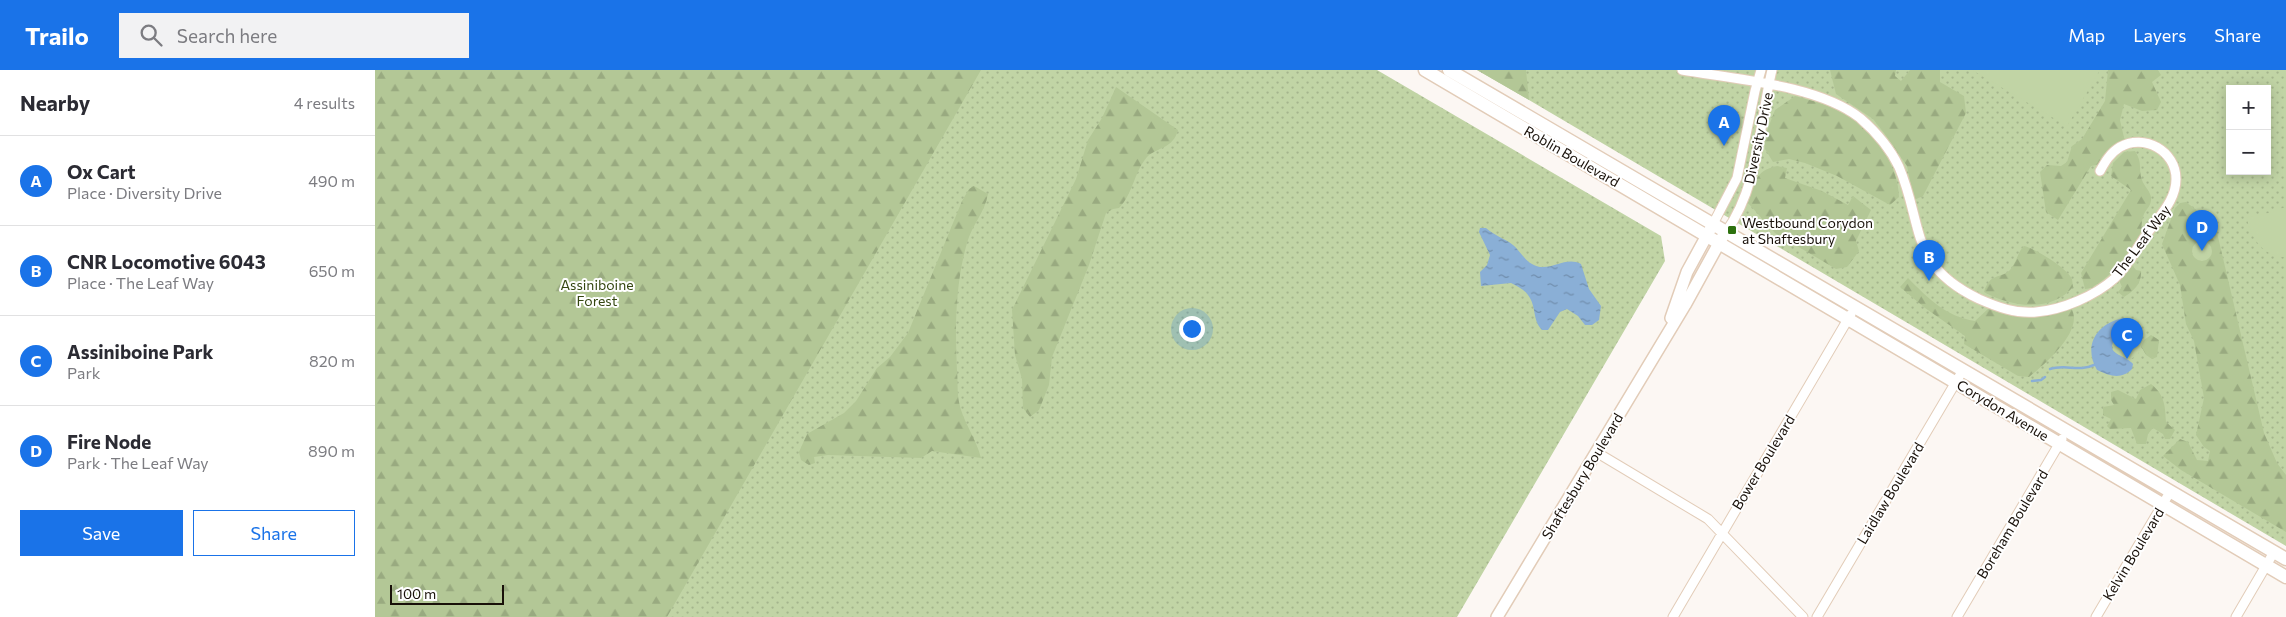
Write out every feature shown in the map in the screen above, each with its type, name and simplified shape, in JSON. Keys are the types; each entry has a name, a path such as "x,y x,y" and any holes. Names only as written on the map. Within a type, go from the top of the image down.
{"main road":[{"name":"Roblin Boulevard","path":"1425,70 1706,235 1723,237"},
{"name":"Roblin Boulevard","path":"1449,70 1713,224 1723,237"},
{"name":"Corydon Avenue","path":"1723,237 1855,307 2286,559"},
{"name":"Corydon Avenue","path":"1723,237 1848,319 2267,564 2286,577"}],"street":[{"name":"The Leaf Way","path":"1682,70 1804,92 1827,100 1853,114 1869,127 1889,150 1899,168 1919,240 1931,261 1947,279 1969,294 2003,308 2025,312 2047,311 2077,300 2105,286 2127,263 2172,200 2176,187 2176,169 2169,156 2157,147 2144,142 2121,146 2109,156 2099,171"},
{"name":"Diversity Drive","path":"1713,224 1737,178 1761,70"},
{"name":"Diversity Drive","path":"1723,237 1741,207 1749,184 1772,70"},
{"name":"Shaftesbury Boulevard","path":"1665,333 1687,272 1713,224"},
{"name":"Shaftesbury Boulevard","path":"1497,617 1665,333 1685,304 1723,237"},
{"name":"Bower Boulevard","path":"1673,617 1855,307"},
{"name":"Laidlaw Boulevard","path":"1817,617 1963,370"},
{"name":"Boreham Boulevard","path":"1957,617 2067,432"},
{"path":"1596,452 1708,520 1803,617"},
{"name":"Kelvin Boulevard","path":"2096,617 2170,492"},
{"path":"2236,617 2274,552"}],"green space":[{"name":"Assiniboine Forest","path":"375,70 981,70 667,617 375,617"},
{"path":"980,70 1377,70 1661,236 1665,261 1457,617 663,617"},
{"path":"1477,70 2286,70 2286,546 1529,100"},
{"path":"1477,70 1526,70 1529,100"},
{"path":"1830,70 1896,70 1895,76 1901,81 1910,70 1940,70 1940,82 1964,96 1966,113 1923,196 1914,200 1907,166 1873,119 1836,94"},
{"path":"1972,70 2100,70 2067,126"},
{"path":"2108,70 2158,70 2161,75 2152,82 2161,102 2157,110 2142,111 2124,104 2120,120 2125,142 2101,164 2091,166 2058,220 2046,212 2040,172 2047,165 2061,166 2067,162 2072,146 2082,139 2105,101"},
{"path":"1116,87 1178,130 1176,136 1169,144 1147,157 1119,208 1106,213 1089,265 1052,357 1049,385 1039,410 1030,417 1023,408 1022,379 1015,355 1012,310 1076,179 1088,140 1102,118"},
{"path":"1795,96 1841,111 1866,129 1883,150 1895,173 1899,197 1890,205 1837,176 1805,163 1789,159 1773,162 1765,149 1765,136 1775,110"},
{"path":"2135,151 2139,159 2142,180 2151,197 2150,204 2143,217 2140,237 2116,268 2099,283 2085,289 2081,273 2131,190 2111,176 2113,163 2124,152"},
{"path":"1777,166 1787,168 1785,178 1822,191 1848,205 1853,196 1871,210 1856,241 1859,251 1847,267 1836,269 1775,233 1748,203 1754,184 1760,175 1769,168"},
{"path":"974,186 988,194 984,207 969,236 963,259 958,291 956,355 958,394 961,409 981,458 932,451 921,458 828,455 814,457 815,463 809,465 801,460 799,452 807,434 844,413 856,401 877,368 890,357 908,333 962,201 969,189"},
{"path":"2186,202 2215,224 2264,433 2277,463 2286,475 2286,532 2181,470 2163,456 2180,439 2188,442 2197,460 2208,461 2210,451 2204,447 2196,435 2204,398 2194,341 2186,324 2180,285 2162,244 2175,208 2180,203"},
{"path":"2286,207 2286,257 2271,254 2259,244 2254,238 2247,217 2265,214"},
{"path":"2202,241 2209,244 2212,251 2209,258 2202,261 2195,258 2192,251 2195,244"},
{"path":"2024,246 2043,255 2064,270 2072,279 2073,287 2054,301 2030,305 2006,301 1984,292 1989,281 2010,270"},
{"path":"2132,265 2136,270 2141,271 2139,283 2124,297 2118,292 2122,287 2119,280"},
{"path":"1908,278 1938,306 1964,319 1975,321 1989,308 2037,317 2071,308 2074,317 2073,326 2061,346 2044,364 2029,377 2018,376 1964,344 1965,336 1925,308 1900,287"},
{"path":"2127,331 2137,335 2141,345 2137,355 2127,359 2117,355 2113,345 2117,335"},
{"path":"2151,335 2159,340 2157,357 2152,359 2146,355 2141,346 2144,340"},
{"path":"2151,384 2162,397 2165,406 2166,422 2175,430 2170,439 2165,439 2163,434 2153,428 2148,434 2146,444 2137,444 2131,428 2110,429 2107,426 2111,419 2103,415 2103,407 2114,405 2111,400 2111,392 2118,390 2136,399 2140,390"}],"water":[{"path":"1480,228 1486,228 1510,243 1529,262 1537,266 1548,267 1571,262 1581,264 1589,289 1601,306 1599,320 1592,325 1585,325 1578,316 1567,309 1560,312 1548,330 1542,330 1537,322 1533,304 1527,293 1523,290 1511,283 1481,286 1480,272 1487,265 1490,255 1479,232"},
{"path":"2123,318 2129,319 2136,325 2131,330 2123,331 2119,334 2112,347 2113,351 2133,364 2132,369 2124,375 2115,376 2097,370 2091,353 2092,345 2099,331 2106,325"}],"waterway":[{"path":"2050,369 2061,367 2083,368 2094,365"},
{"path":"2032,381 2041,380 2045,377"}],"place":[{"name":"Ox Cart","path":"1724,146"},
{"name":"Westbound Corydon at Shaftesbury","path":"1732,230"},
{"name":"Fire Node","path":"2202,251"},
{"name":"CNR Locomotive 6043","path":"1929,281"},
{"name":"Assiniboine Park","path":"2127,359"}]}
